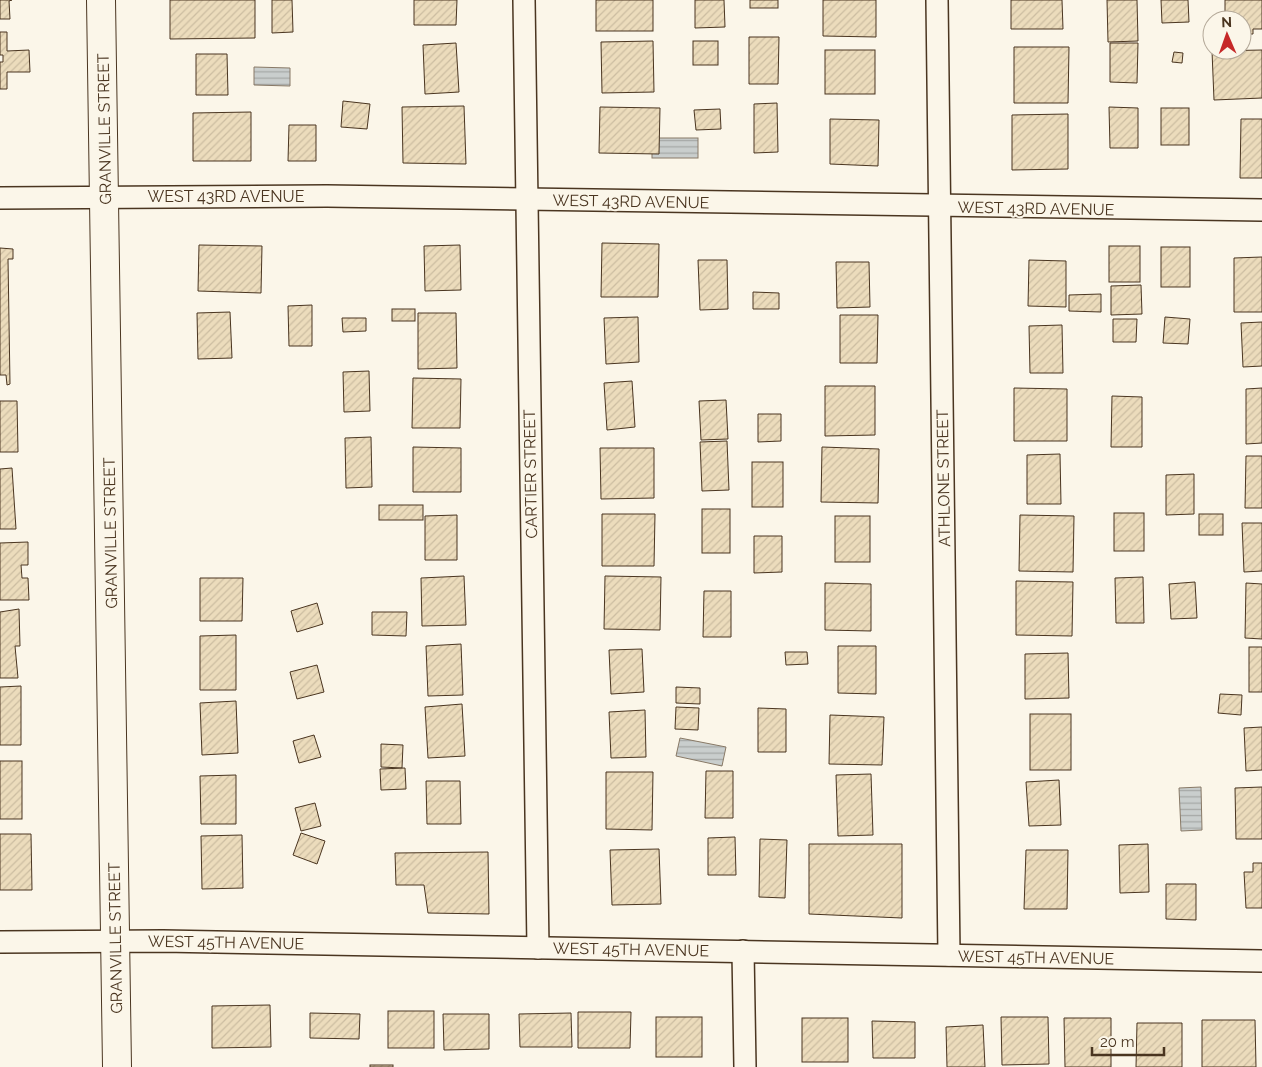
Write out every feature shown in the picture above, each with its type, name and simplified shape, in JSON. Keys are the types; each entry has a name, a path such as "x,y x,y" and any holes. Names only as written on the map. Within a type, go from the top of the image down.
{"highway":[{"name":"GRANVILLE STREET","path":"102,0 117,1067"}],"street":[{"name":"CARTIER STREET","path":"524,0 538,948"},
{"name":"ATHLONE STREET","path":"938,0 949,955"},
{"name":"WEST 43RD AVENUE","path":"0,198 327,196 1262,210"},
{"name":"WEST 45TH AVENUE","path":"0,942 115,941 1262,961"},
{"path":"743,951 745,1067"}],"shaded area":[{"path":"254,67 290,68 290,86 254,85"},
{"path":"652,138 698,138 698,158 652,158"},
{"path":"680,738 726,747 722,766 676,756"},
{"path":"1201,787 1202,830 1181,831 1179,788"}],"building":[{"path":"0,0 12,0 9,1 10,19 0,19"},
{"path":"170,0 255,0 255,38 170,39"},
{"path":"272,0 292,0 293,32 272,33"},
{"path":"414,0 457,0 456,25 414,25"},
{"path":"596,0 653,0 653,31 596,31"},
{"path":"695,0 724,0 725,27 695,28"},
{"path":"750,0 778,0 778,8 750,8"},
{"path":"823,0 876,0 876,37 823,36"},
{"path":"1011,0 1062,0 1063,29 1011,29"},
{"path":"1107,0 1137,0 1138,41 1108,42"},
{"path":"1161,0 1188,0 1189,22 1162,23"},
{"path":"1225,0 1262,0 1262,29 1253,29 1252,34 1252,10 1225,10"},
{"path":"0,32 7,32 7,51 29,50 30,72 7,72 7,89 0,89 0,62 3,62 3,55 0,55"},
{"path":"749,37 779,37 778,84 749,84"},
{"path":"653,41 654,92 602,93 601,42"},
{"path":"693,41 718,41 718,65 693,65"},
{"path":"456,43 459,92 425,94 423,45"},
{"path":"1110,43 1138,43 1137,83 1110,82"},
{"path":"1014,47 1069,47 1068,103 1014,103"},
{"path":"825,50 875,50 875,94 825,94"},
{"path":"1252,50 1262,50 1262,98 1214,100 1212,60 1252,60"},
{"path":"1174,52 1183,53 1182,63 1172,62"},
{"path":"196,54 227,54 228,95 196,95"},
{"path":"343,101 370,104 367,129 341,127"},
{"path":"777,103 778,152 754,153 754,104"},
{"path":"464,106 466,164 403,163 402,107"},
{"path":"600,107 660,108 659,154 599,153"},
{"path":"1109,107 1138,108 1138,148 1110,148"},
{"path":"1161,108 1189,108 1189,145 1161,145"},
{"path":"720,109 721,129 696,130 694,110"},
{"path":"251,112 251,161 193,161 193,113"},
{"path":"1068,114 1068,169 1012,170 1012,115"},
{"path":"830,119 879,120 878,166 830,164"},
{"path":"1241,119 1262,119 1262,178 1240,178"},
{"path":"289,125 316,125 316,161 288,161"},
{"path":"602,243 659,244 658,297 601,297"},
{"path":"199,245 262,246 261,293 198,291"},
{"path":"460,245 461,290 425,291 424,246"},
{"path":"1109,246 1140,246 1140,282 1109,282"},
{"path":"1161,247 1190,247 1190,287 1161,287"},
{"path":"0,248 13,249 13,259 8,259 10,384 7,385 6,375 0,375"},
{"path":"1262,257 1262,312 1234,312 1234,258"},
{"path":"698,260 727,260 728,309 700,310"},
{"path":"1029,260 1066,261 1066,307 1028,306"},
{"path":"836,262 869,262 870,307 837,308"},
{"path":"1141,285 1142,314 1111,315 1111,286"},
{"path":"753,292 779,293 779,309 753,309"},
{"path":"1101,294 1101,312 1069,311 1069,295"},
{"path":"312,305 312,346 289,346 288,306"},
{"path":"392,309 415,309 415,321 392,321"},
{"path":"230,312 232,358 198,359 197,313"},
{"path":"418,313 456,313 457,368 418,369"},
{"path":"840,315 878,315 877,363 840,363"},
{"path":"638,317 639,362 606,364 604,318"},
{"path":"1165,317 1190,319 1188,344 1163,343"},
{"path":"342,318 366,318 366,331 343,332"},
{"path":"1113,319 1137,319 1136,342 1113,342"},
{"path":"1262,322 1262,366 1243,367 1241,323"},
{"path":"1062,325 1063,373 1030,373 1029,326"},
{"path":"369,371 370,411 344,412 343,372"},
{"path":"413,378 461,379 460,428 412,428"},
{"path":"632,381 635,427 607,430 604,383"},
{"path":"825,386 875,386 875,435 825,436"},
{"path":"1014,388 1067,389 1067,441 1014,441"},
{"path":"1262,388 1262,443 1246,444 1246,389"},
{"path":"1112,396 1142,397 1142,447 1111,447"},
{"path":"726,400 728,439 701,440 699,401"},
{"path":"0,401 17,401 18,452 0,452"},
{"path":"758,414 781,414 781,441 758,442"},
{"path":"371,437 372,487 346,488 345,438"},
{"path":"727,441 729,490 702,491 700,442"},
{"path":"413,447 461,448 461,492 413,492"},
{"path":"822,447 879,449 878,503 821,502"},
{"path":"600,448 654,448 654,498 601,499"},
{"path":"1060,454 1061,504 1027,504 1027,455"},
{"path":"1246,456 1262,456 1262,508 1245,508"},
{"path":"752,462 783,462 783,507 752,507"},
{"path":"12,468 16,529 0,529 0,469"},
{"path":"1194,474 1194,514 1166,515 1166,475"},
{"path":"379,505 423,505 423,520 379,520"},
{"path":"702,509 730,509 730,553 702,553"},
{"path":"1114,513 1144,513 1144,551 1114,551"},
{"path":"602,514 655,514 654,566 602,566"},
{"path":"1199,514 1223,514 1223,535 1199,535"},
{"path":"457,515 457,560 425,560 425,516"},
{"path":"1020,515 1074,516 1073,572 1019,571"},
{"path":"835,516 870,516 870,562 835,562"},
{"path":"1242,523 1262,523 1262,571 1244,572"},
{"path":"754,536 782,536 782,572 754,573"},
{"path":"28,542 28,565 21,565 22,578 28,578 29,600 0,600 0,543"},
{"path":"464,576 466,625 422,626 421,578"},
{"path":"605,576 661,577 660,630 604,629"},
{"path":"1143,577 1144,623 1116,623 1115,578"},
{"path":"200,578 243,578 242,621 200,621"},
{"path":"1016,581 1073,582 1072,636 1016,635"},
{"path":"1195,582 1197,618 1171,619 1169,584"},
{"path":"825,583 871,584 871,631 825,630"},
{"path":"1246,583 1262,584 1262,639 1245,638"},
{"path":"704,591 731,591 731,637 703,637"},
{"path":"317,603 323,624 297,632 291,611"},
{"path":"19,609 20,646 15,646 18,678 0,678 0,612"},
{"path":"372,612 407,612 406,636 372,635"},
{"path":"236,635 236,690 200,690 200,636"},
{"path":"461,644 463,695 428,696 426,646"},
{"path":"838,646 876,646 876,694 838,693"},
{"path":"1249,647 1262,647 1262,692 1249,692"},
{"path":"642,649 644,692 611,694 609,650"},
{"path":"785,652 807,652 808,664 786,665"},
{"path":"1068,653 1069,698 1025,699 1025,654"},
{"path":"317,665 324,692 297,699 290,672"},
{"path":"21,686 21,745 0,745 0,687"},
{"path":"676,687 700,688 700,704 676,703"},
{"path":"1220,694 1242,695 1241,715 1218,713"},
{"path":"236,701 238,753 202,755 200,703"},
{"path":"462,704 465,756 428,758 425,707"},
{"path":"676,707 699,708 698,730 675,729"},
{"path":"758,708 786,709 786,752 758,752"},
{"path":"645,710 646,757 611,758 609,712"},
{"path":"1030,714 1071,714 1071,770 1030,770"},
{"path":"830,715 884,717 882,765 829,764"},
{"path":"1262,727 1262,770 1246,771 1244,728"},
{"path":"314,735 321,757 299,763 293,741"},
{"path":"381,744 403,745 402,768 381,767"},
{"path":"0,761 22,761 22,819 0,819"},
{"path":"405,768 406,789 381,790 380,769"},
{"path":"706,771 733,771 733,818 705,818"},
{"path":"606,772 653,772 652,830 606,829"},
{"path":"871,774 873,835 838,836 836,775"},
{"path":"236,775 236,824 201,824 200,776"},
{"path":"1059,780 1061,825 1029,826 1026,782"},
{"path":"426,781 460,781 461,824 427,824"},
{"path":"1262,787 1262,839 1236,839 1235,788"},
{"path":"315,803 321,826 301,831 295,808"},
{"path":"301,833 325,841 317,864 293,855"},
{"path":"0,834 31,834 32,890 0,890"},
{"path":"242,835 243,888 202,889 201,836"},
{"path":"735,837 736,875 708,875 708,838"},
{"path":"760,839 787,840 785,898 759,897"},
{"path":"809,844 902,844 902,918 809,914"},
{"path":"1148,844 1149,892 1120,893 1119,845"},
{"path":"659,849 661,904 612,905 610,850"},
{"path":"1026,850 1068,850 1067,909 1024,909"},
{"path":"488,852 489,914 428,913 424,885 396,885 395,853"},
{"path":"1253,863 1262,863 1262,908 1246,908 1244,872 1253,872"},
{"path":"1166,884 1196,884 1196,920 1166,919"},
{"path":"270,1005 271,1047 212,1048 212,1006"},
{"path":"388,1011 434,1011 434,1048 388,1048"},
{"path":"578,1012 631,1012 630,1048 578,1048"},
{"path":"310,1013 360,1014 359,1039 310,1038"},
{"path":"571,1013 572,1047 520,1047 519,1014"},
{"path":"443,1014 489,1014 489,1049 444,1050"},
{"path":"656,1017 702,1017 702,1057 656,1057"},
{"path":"1001,1017 1048,1017 1049,1064 1002,1065"},
{"path":"802,1018 848,1018 848,1062 802,1062"},
{"path":"1064,1018 1111,1018 1111,1067 1065,1067"},
{"path":"1202,1020 1255,1020 1256,1067 1202,1067"},
{"path":"872,1021 915,1022 915,1058 873,1058"},
{"path":"1137,1023 1182,1023 1182,1067 1136,1067"},
{"path":"983,1025 985,1067 947,1067 946,1027"},
{"path":"370,1065 393,1065 393,1067 370,1067"}]}
